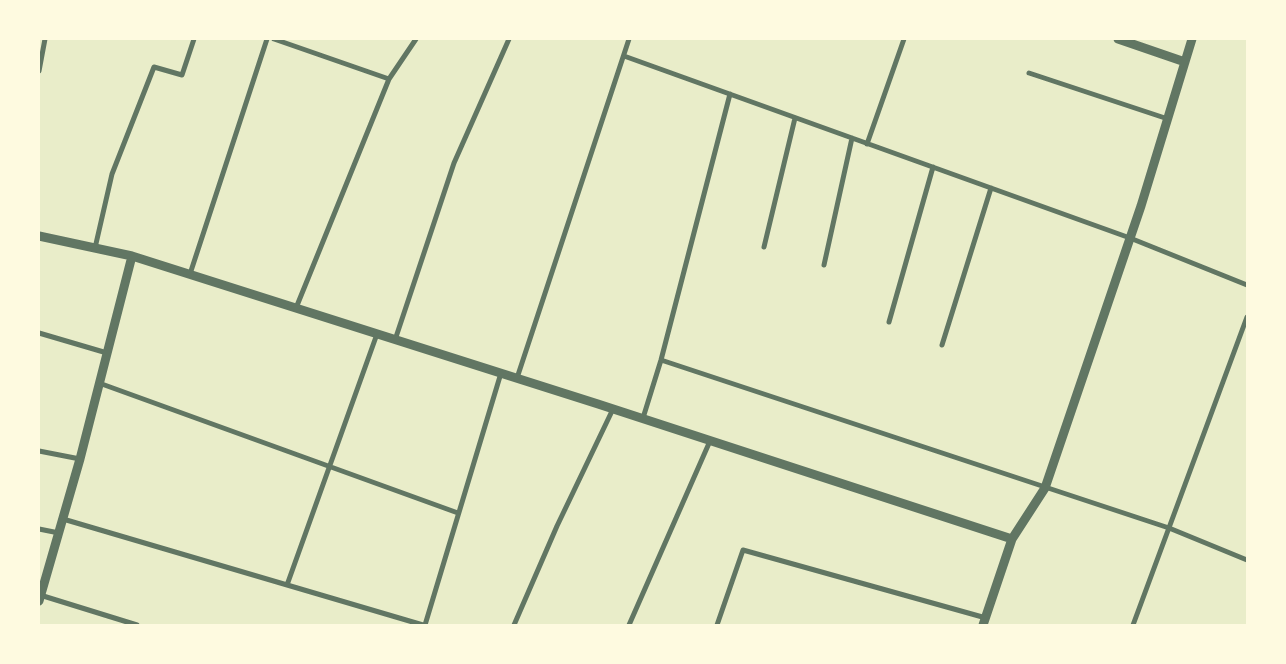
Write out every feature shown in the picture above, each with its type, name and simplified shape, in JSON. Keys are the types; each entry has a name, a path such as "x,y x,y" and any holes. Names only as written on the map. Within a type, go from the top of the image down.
{"street":[{"path":"39,71 45,39"},
{"path":"95,248 112,174 154,67 182,75 194,39"},
{"path":"190,274 267,39"},
{"path":"274,39 390,79"},
{"path":"296,308 390,79 416,39"},
{"path":"395,340 454,163 509,39"},
{"path":"518,378 628,39"},
{"path":"867,144 904,39"},
{"path":"1118,39 1185,62"},
{"path":"717,625 743,550 984,621 1012,539 1045,488 1130,238 1192,39"},
{"path":"624,56 1130,238 1247,285"},
{"path":"1029,73 1168,119"},
{"path":"643,418 662,360 730,94"},
{"path":"764,247 795,118"},
{"path":"824,265 852,138"},
{"path":"889,322 933,167"},
{"path":"942,345 991,188"},
{"path":"39,236 132,256 190,274 643,418 1012,539"},
{"path":"132,256 80,459 40,598 137,625"},
{"path":"1133,625 1247,317"},
{"path":"39,333 107,353"},
{"path":"287,586 377,334"},
{"path":"662,360 1169,528 1247,560"},
{"path":"63,519 424,625 501,373"},
{"path":"100,383 458,514"},
{"path":"514,625 613,409"},
{"path":"629,625 710,441"},
{"path":"39,451 80,459"},
{"path":"39,529 59,533"}]}
